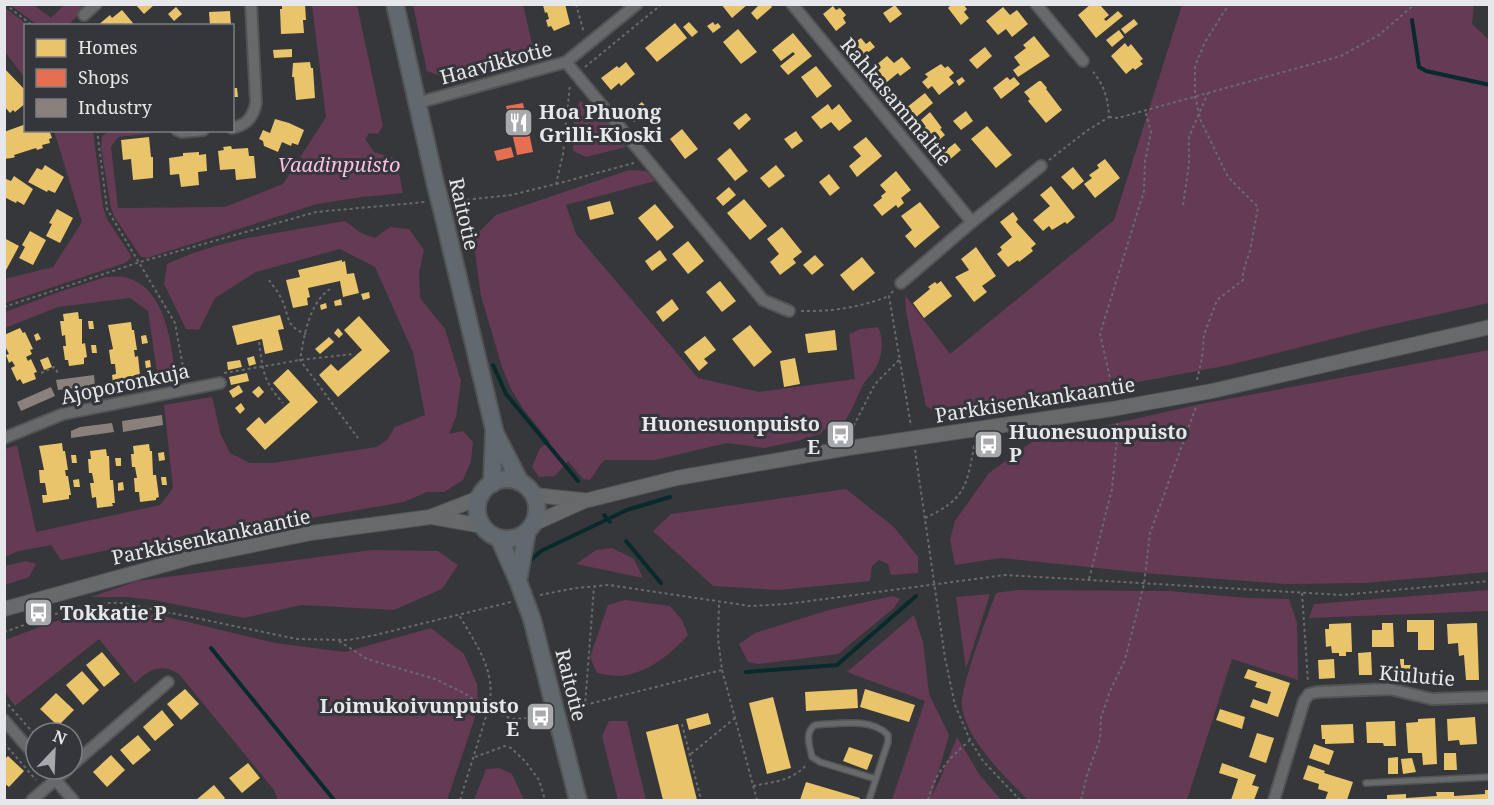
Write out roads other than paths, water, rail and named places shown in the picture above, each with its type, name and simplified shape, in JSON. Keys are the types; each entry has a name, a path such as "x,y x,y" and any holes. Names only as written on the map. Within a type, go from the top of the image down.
{"main road":[{"name":"Raitotie","path":"395,4 495,432 520,482"},
{"name":"Raitotie","path":"492,484 495,432"},
{"path":"518,581 530,528 537,515 534,495 520,482 510,479 492,484 484,490 477,508 483,526 499,538 509,539 518,537 530,528"},
{"name":"Raitotie","path":"499,538 532,619 578,801"}],"street":[{"path":"84,15 96,4"},
{"path":"234,128 242,126 252,117 256,103 251,4"},
{"name":"Haavikkotie","path":"417,103 566,62 637,4"},
{"name":"Rahkasammaltie","path":"792,4 972,222"},
{"path":"1036,4 1083,61"},
{"path":"566,62 763,300 789,311"},
{"path":"901,283 1041,166"},
{"name":"Parkkisenkankaantie","path":"530,528 584,501 676,478 848,448 1113,409 1198,394 1490,327"},
{"name":"Ajoporonkuja","path":"4,438 63,414 187,389 219,378"},
{"name":"Parkkisenkankaantie","path":"534,495 584,501"},
{"name":"Parkkisenkankaantie","path":"4,609 80,586 189,558 311,533 430,517 479,498"},
{"name":"Parkkisenkankaantie","path":"430,517 483,526"},
{"path":"84,754 168,681"},
{"name":"Kiulutie","path":"1274,801 1304,701 1309,694 1390,689 1432,699 1490,697"},
{"path":"4,720 24,743"},
{"path":"32,801 55,781"},
{"path":"57,781 73,801"}],"lane":[{"path":"869,801 888,742 888,735 883,729 857,724 815,725 810,729 808,735 812,757 820,762 876,779"},
{"path":"1366,783 1490,777"}],"waterway":[{"path":"1412,20 1419,67 1426,71 1490,85"},
{"path":"493,365 506,394 578,481"},
{"path":"532,559 541,551 627,510 670,497"},
{"path":"604,515 610,522"},
{"path":"626,541 661,583"},
{"path":"746,672 837,665 916,596"},
{"path":"211,648 334,800"}],"place":[{"name":"Hoa Phuong Grilli-Kioski","path":"518,123"},
{"name":"Huonesuonpuisto E","path":"841,435"},
{"name":"Huonesuonpuisto P","path":"988,444"},
{"name":"Tokkatie P","path":"39,613"},
{"name":"Loimukoivunpuisto E","path":"540,717"}],"park label":[{"name":"Vaadinpuisto","path":"339,165"}]}
